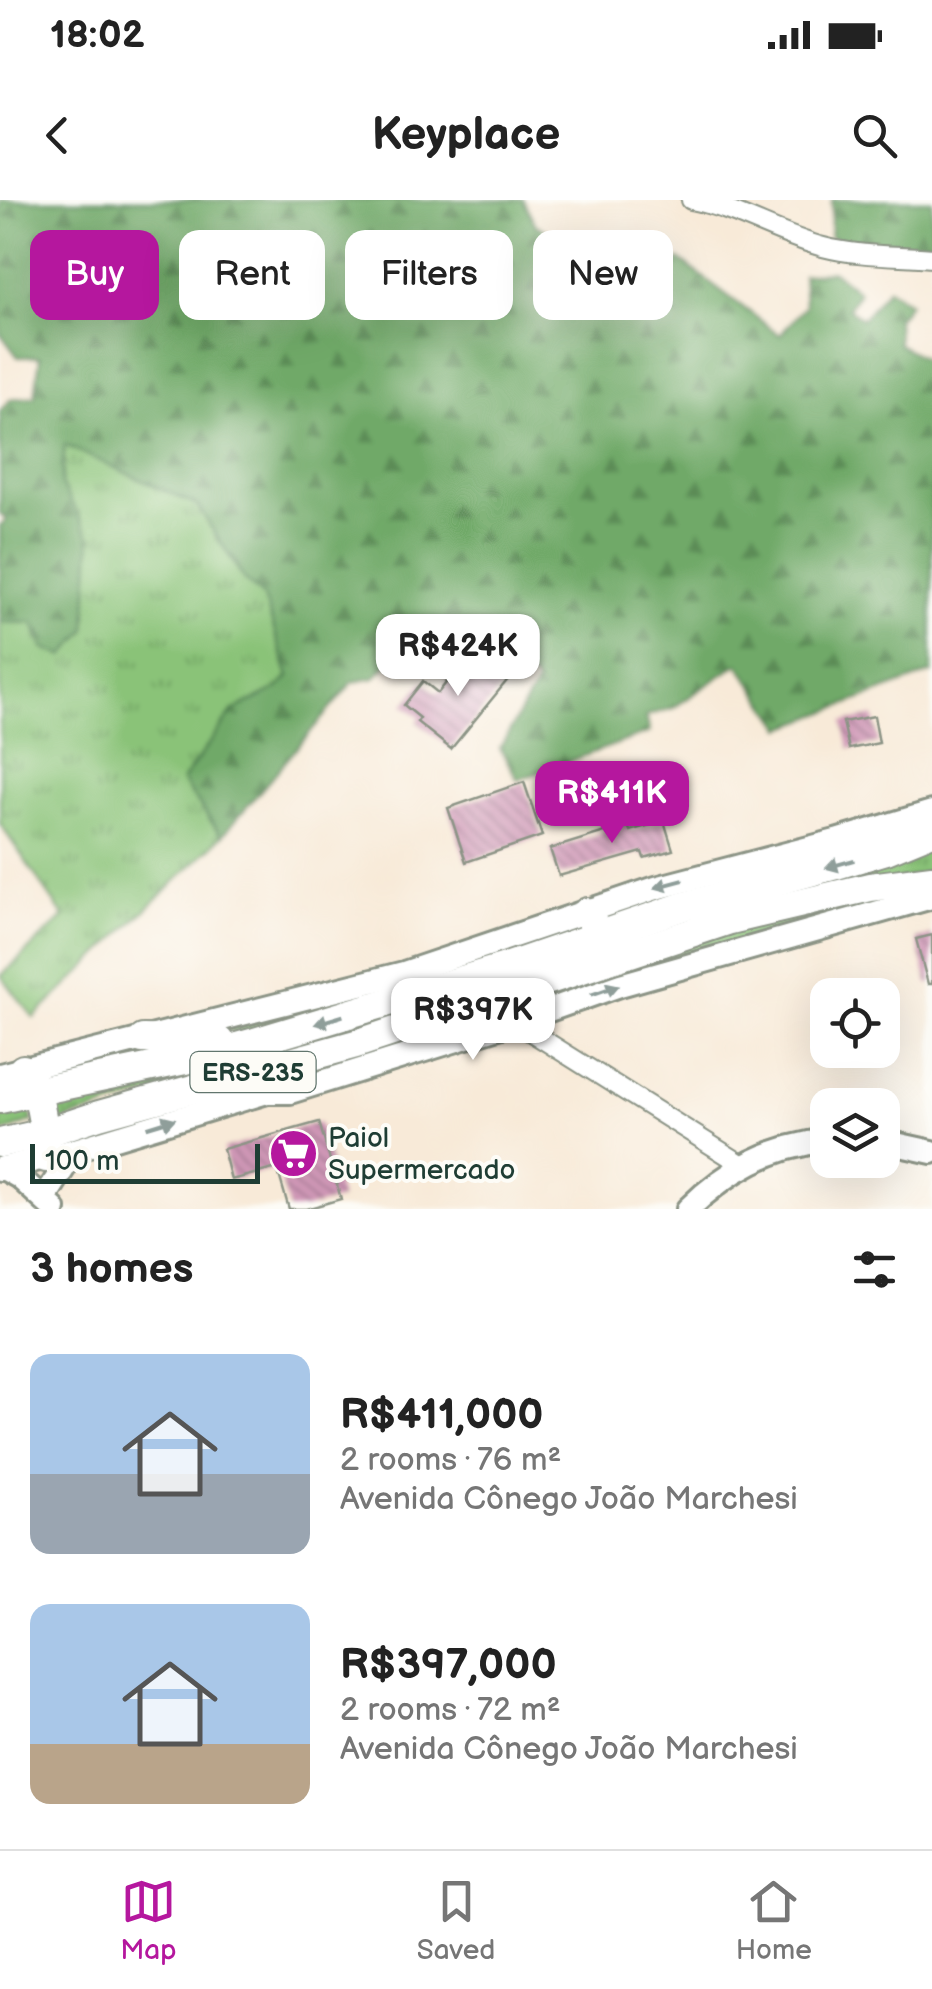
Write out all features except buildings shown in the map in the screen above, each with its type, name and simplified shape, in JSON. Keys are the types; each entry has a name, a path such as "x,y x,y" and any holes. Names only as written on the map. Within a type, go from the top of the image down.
{"main road":[{"name":"ERS-235","path":"0,1099 20,1078 204,1056 260,1068 506,967 594,924 681,906 869,855 927,820"},
{"name":"ERS-235","path":"1,1160 45,1145 98,1115 356,1044 730,920 870,888 932,879"},
{"path":"143,1039 260,1068"},
{"path":"20,1078 45,1145"}],"street":[{"path":"691,200 715,204 820,246 932,258"},
{"path":"53,1203 44,1175 45,1145 75,1150 260,1068 290,1092 620,985 932,897"},
{"path":"20,1078 143,1039 594,924"},
{"path":"505,995 515,1022 744,1165"},
{"path":"688,1209 744,1165 779,1150 810,1144"},
{"path":"900,1145 932,1152"},
{"path":"53,1203 75,1150"},
{"path":"1,1160 53,1203"}],"green space":[{"path":"0,200 523,200 536,225 545,230 533,230 533,320 673,320 673,266 679,259 780,335 805,306 803,275 833,271 859,292 848,308 862,319 888,288 909,303 897,319 898,344 932,363 932,673 783,728 738,664 673,708 646,716 650,732 518,780 500,748 537,682 469,628 398,652 375,678 353,682 222,836 182,781 233,711 277,689 289,677 264,597 244,579 197,505 65,445 61,484 91,538 86,630 64,656 43,648 34,623 0,622 0,526 6,520 0,513 0,411 11,399 35,396 40,357 18,357 0,333"},
{"path":"832,200 932,200 932,247 847,242 830,237"},
{"path":"65,444 197,505 244,579 264,597 289,677 277,689 233,711 182,781 222,836 34,1018 1,976 64,917 0,824 0,622 34,623 91,538 60,484"},
{"path":"932,839 932,871 562,968 53,1124 46,1097"},
{"path":"932,886 524,1007 522,1002 699,938"},
{"path":"575,928 578,931 250,1032 216,1030"},
{"path":"480,1015 483,1021 296,1082 291,1079 291,1075"},
{"path":"25,1102 33,1121 0,1134 0,1108"}],"place":[{"name":"Paiol Supermercado","path":"293,1153"}]}
